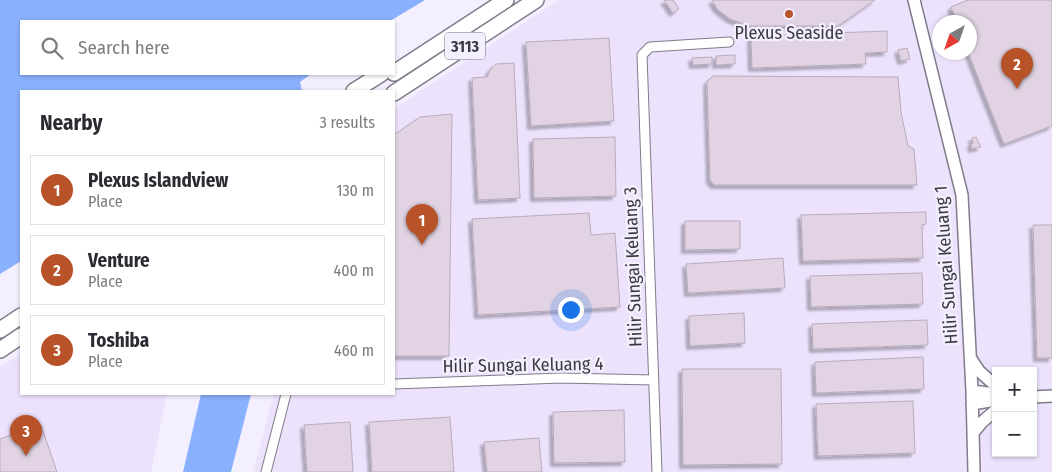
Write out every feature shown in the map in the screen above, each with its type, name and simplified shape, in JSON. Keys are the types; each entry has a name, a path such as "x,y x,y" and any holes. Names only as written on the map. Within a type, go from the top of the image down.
{"highway":[{"name":"3113","path":"395,65 492,0"},
{"name":"3113","path":"395,73 506,0"},
{"name":"3113","path":"387,90 525,0"},
{"name":"3113","path":"395,92 536,0"},
{"name":"3113","path":"362,89 380,75"},
{"name":"3113","path":"362,89 391,75"},
{"path":"0,321 20,308"},
{"path":"0,330 20,317"},
{"path":"0,343 20,330"},
{"path":"0,350 20,337"}],"street":[{"name":"Hilir Sungai Keluang 1","path":"914,0 962,195 972,391 974,472"},
{"name":"Hilir Sungai Keluang 3","path":"657,472 642,61 645,50 650,47 729,42"},
{"path":"970,358 992,382"},
{"name":"Hilir Sungai Keluang 4","path":"395,384 561,378 654,380"},
{"path":"972,391 992,394"},
{"path":"266,472 286,395"},
{"path":"1037,396 1052,396"},
{"path":"972,404 992,401"},
{"path":"973,433 994,412"}],"shaded area":[{"path":"559,0 1052,0 1052,472 253,472 274,395 395,395 395,108"},
{"path":"20,355 20,395 167,395 151,472 0,472 0,367"}],"water":[{"path":"0,0 425,0 392,20 20,20 20,75 310,75 300,82 302,90 20,90 20,262 0,274"},
{"path":"201,395 251,395 231,472 183,472"}],"building":[{"path":"664,0 673,0 679,9 673,13"},
{"name":"Plexus Seaside","path":"712,0 875,0 838,26 750,26 730,19 717,9"},
{"path":"968,0 1052,0 1052,126 1004,144 971,60 977,60 977,15 954,15 951,7"},
{"path":"887,31 887,52 865,53 866,64 752,68 751,36"},
{"path":"609,38 614,121 531,126 526,42"},
{"path":"907,48 910,59 901,61 898,50"},
{"path":"735,55 735,64 716,65 716,56"},
{"path":"712,57 712,64 693,65 692,58"},
{"path":"514,63 520,198 478,200 472,78 487,77 490,70 496,64"},
{"path":"713,76 898,77 901,112 908,146 914,149 917,185 714,185 710,180 707,82"},
{"path":"452,114 449,356 395,356 395,134 420,117"},
{"path":"615,137 616,196 534,198 533,139"},
{"path":"976,137 981,147 972,149 972,138"},
{"path":"926,212 926,224 922,225 923,258 803,261 801,215"},
{"path":"589,213 591,235 615,233 620,307 478,315 472,219"},
{"path":"685,221 740,221 740,249 685,250"},
{"path":"1033,225 1052,225 1052,358 1037,358"},
{"path":"783,258 785,288 688,293 686,264"},
{"path":"922,273 923,304 811,307 810,276"},
{"path":"744,313 745,343 690,346 689,316"},
{"path":"927,320 928,345 813,349 812,324"},
{"path":"923,357 924,389 816,393 815,362"},
{"path":"682,369 781,369 782,464 683,465"},
{"path":"913,401 915,453 818,456 816,404"},
{"path":"624,410 625,462 554,463 553,412"},
{"path":"450,417 454,472 372,472 369,422"},
{"path":"350,422 353,472 307,472 304,425"},
{"path":"41,425 57,472 0,472 0,439"},
{"path":"539,438 542,472 487,472 484,442"}],"place":[{"name":"Plexus Seaside","path":"789,14"},
{"name":"Venture","path":"1017,89"},
{"name":"Plexus Islandview","path":"422,245"},
{"name":"Toshiba","path":"26,456"}]}
